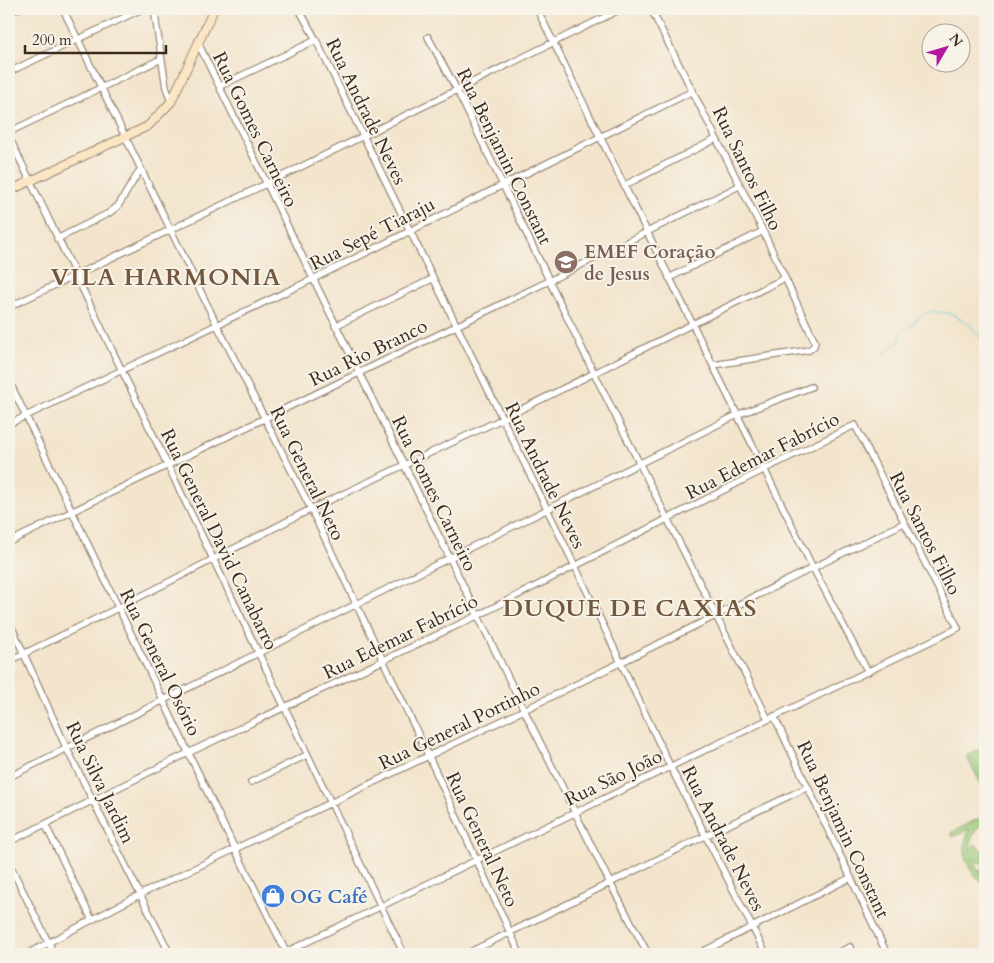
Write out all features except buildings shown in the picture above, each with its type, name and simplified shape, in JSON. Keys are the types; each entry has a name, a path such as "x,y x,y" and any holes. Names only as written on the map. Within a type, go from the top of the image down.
{"street":[{"path":"9,13 17,9"},
{"name":"Rua General Neto","path":"63,9 102,86 140,170 311,509 520,954"},
{"path":"9,72 142,9"},
{"path":"154,9 166,87 171,102"},
{"path":"9,191 148,126 171,102 214,9"},
{"name":"Rua Andrade Neves","path":"299,9 575,566 670,766 766,954"},
{"path":"537,9 813,568 868,672"},
{"path":"9,307 266,184 621,9"},
{"name":"Rua Santos Filho","path":"651,9 763,231 815,342 814,346 809,350 713,365"},
{"name":"Rua Benjamin Constant","path":"428,37 457,90 594,373 768,719"},
{"path":"220,86 316,40"},
{"name":"Rua Gomes Carneiro","path":"198,43 524,710 610,883 648,954"},
{"path":"9,132 161,59"},
{"name":"Rua Sepé Tiaraju","path":"9,424 313,279 693,91"},
{"name":"Rua General David Canabarro","path":"9,137 404,954"},
{"path":"624,184 716,139"},
{"path":"57,239 109,213 118,206 140,170"},
{"name":"Rua Rio Branco","path":"9,542 167,464 550,281 740,186"},
{"path":"670,278 763,231"},
{"path":"9,660 118,608 311,509 502,419 785,278"},
{"path":"335,326 432,279"},
{"name":"Rua General Osório","path":"9,381 285,954"},
{"path":"9,777 450,557 548,511 737,415 810,387"},
{"name":"Rua Santos Filho","path":"855,425 958,628"},
{"name":"Rua Edemar Fabrício","path":"9,842 188,753 479,615 855,425"},
{"name":"Rua General Portinho","path":"27,954 141,894 429,757 904,523"},
{"name":"Rua Silva Jardim","path":"9,621 67,749 170,954"},
{"name":"Rua São João","path":"285,954 958,628"},
{"name":"Rua Benjamin Constant","path":"774,716 887,954"},
{"path":"251,782 308,755"},
{"path":"466,954 808,787"},
{"path":"46,824 92,920"},
{"path":"9,863 54,954"},
{"path":"698,954 850,878"},
{"path":"834,954 850,947"}],"green space":[{"path":"985,746 985,791 966,756"},
{"path":"985,815 985,821 978,827 972,838 970,851 975,844 981,850 983,849 985,853 983,854 985,863 978,863 971,858 978,871 985,868 980,873 985,876 985,883 973,872 966,859 965,845 969,829 953,837 951,833"}],"waterway":[{"path":"883,354 898,343 903,331 918,318 931,311 952,314 969,324 982,339 985,349"}],"place":[{"name":"EMEF Coração de Jesus","path":"566,262"},
{"name":"OG Café","path":"273,896"}],"district":[{"name":"VILA HARMONIA","path":"166,277"},
{"name":"DUQUE DE CAXIAS","path":"630,608"}]}
